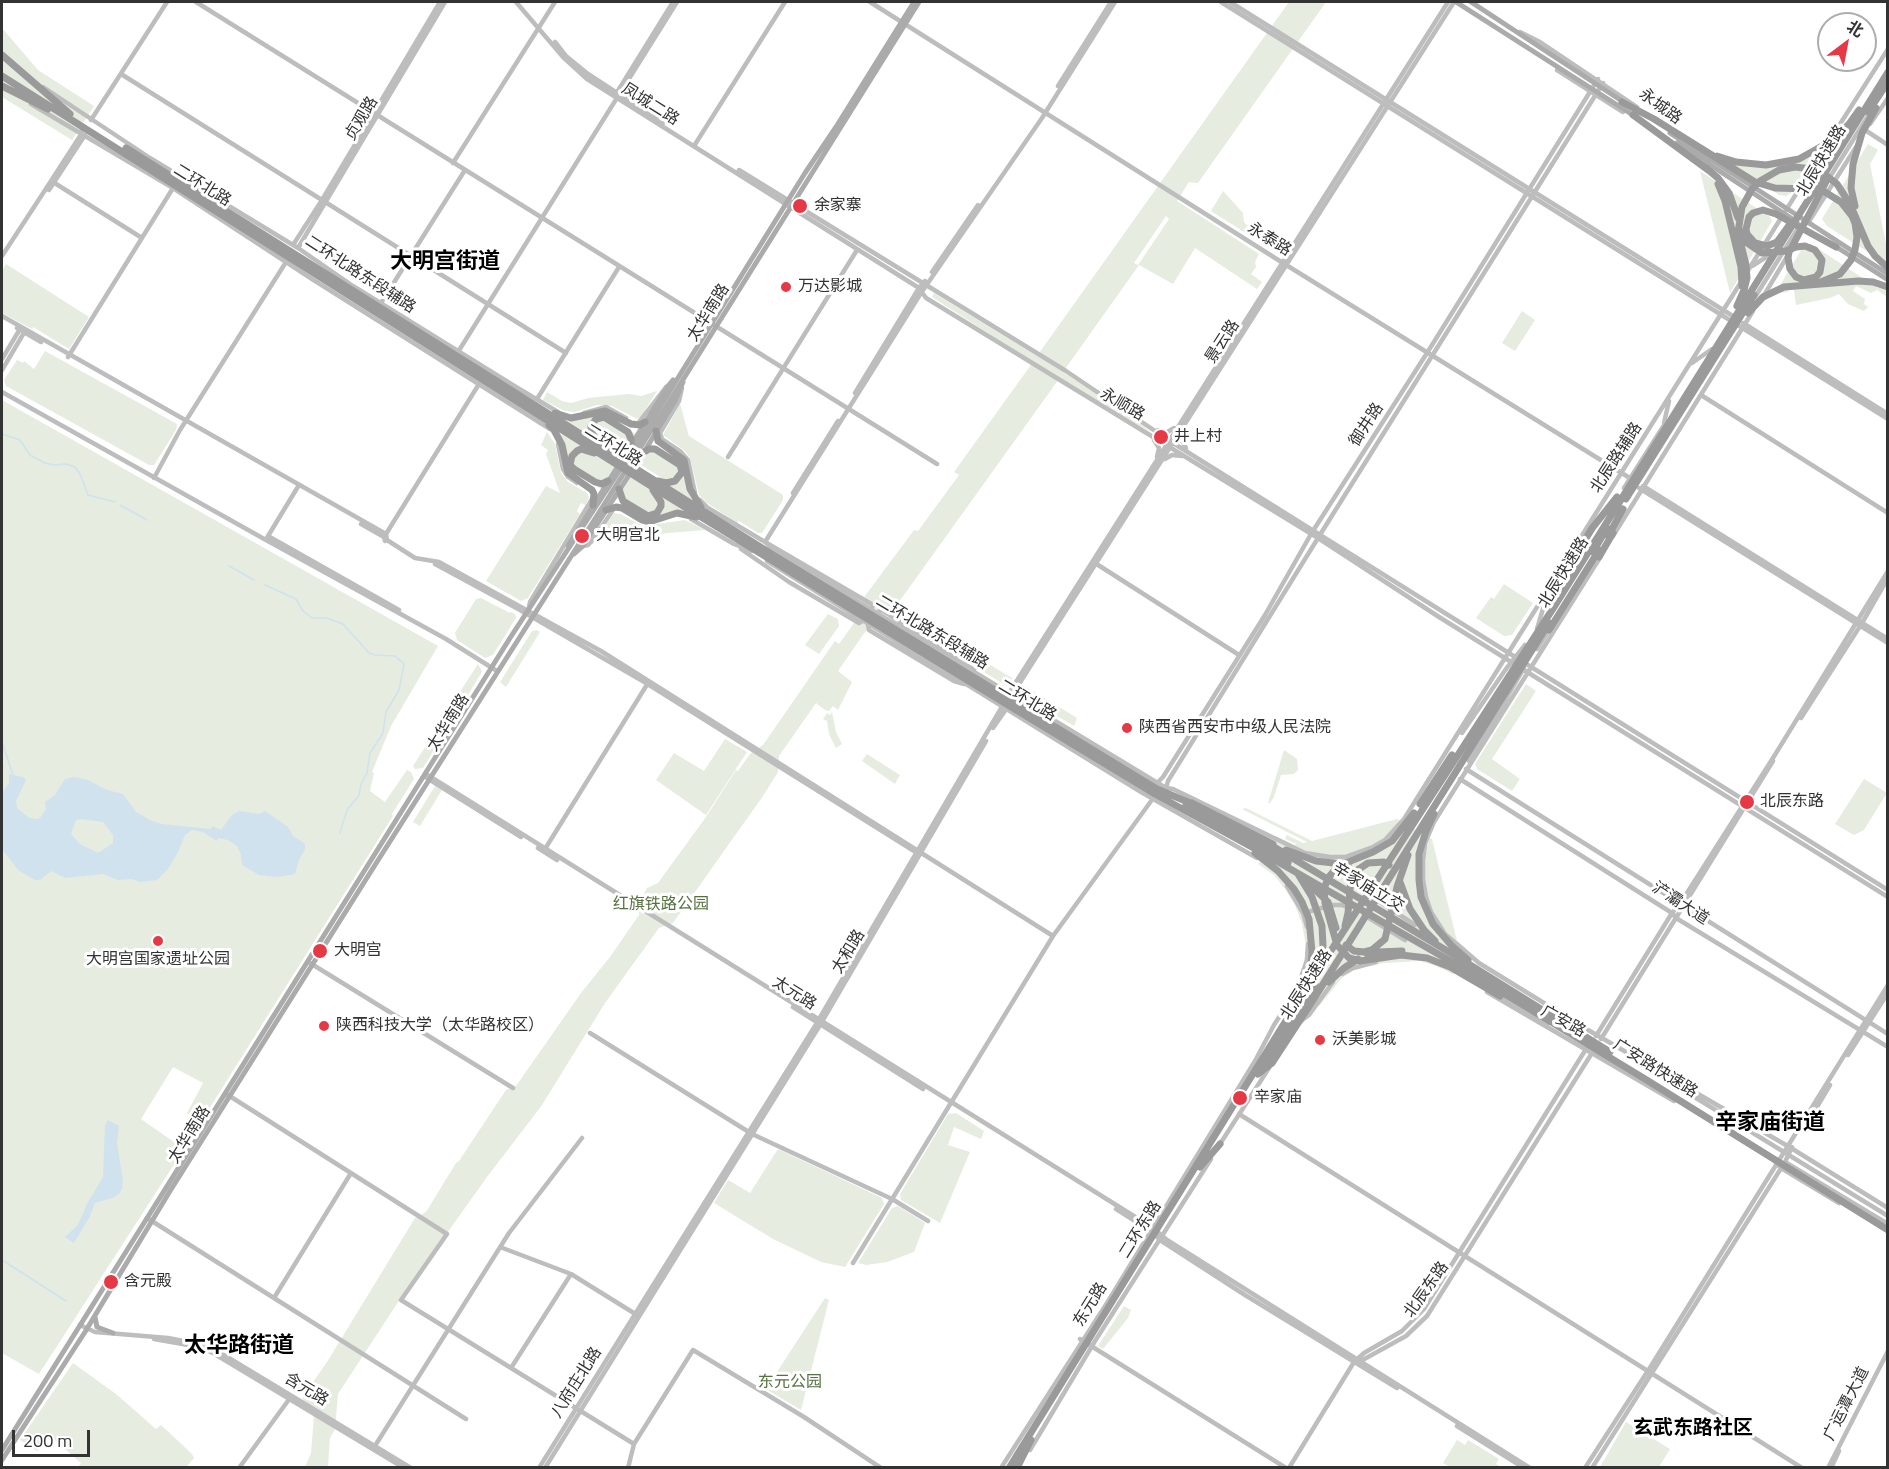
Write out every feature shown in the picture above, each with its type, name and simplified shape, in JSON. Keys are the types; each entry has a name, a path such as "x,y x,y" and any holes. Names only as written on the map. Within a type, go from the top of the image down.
{"highway":[{"path":"2,54 9,63 70,114"},
{"name":"二环北路","path":"2,70 32,95 70,114 249,225 535,406 612,458 992,695 1005,706 1155,791 1249,836"},
{"path":"1694,144 1726,159 1749,165 1773,165 1800,159 1817,151 1841,133 1887,70"},
{"name":"北辰快速路","path":"1823,182 1887,70"},
{"name":"二环北路","path":"2,76 84,131 310,272 535,406 591,450 612,458"},
{"path":"1864,237 1853,199 1853,164 1862,133 1887,85"},
{"name":"北辰快速路","path":"1295,1006 1463,749 1712,354 1887,85"},
{"path":"2,88 32,95 84,131"},
{"path":"1622,102 1755,182 1775,188 1825,192 1847,208 1856,230 1857,244 1853,255 1840,274 1816,284"},
{"path":"1633,115 1718,178 1729,193 1742,233 1752,247 1769,254 1786,251 1796,247 1805,246 1815,250 1822,260 1820,272 1816,277 1804,280 1792,274 1788,258 1790,252 1793,245 1823,182"},
{"path":"1712,354 1720,333 1733,315 1747,279 1738,232 1742,207 1752,189 1770,174 1795,167 1823,173 1842,190 1864,237 1875,256 1887,268"},
{"path":"1706,168 1722,191 1741,267 1742,284 1733,315"},
{"path":"1823,182 1797,213 1791,222 1785,230 1777,242 1763,246 1755,243 1747,234 1749,217 1763,210 1784,218 1792,223 1800,228 1836,247"},
{"path":"265,242 274,255"},
{"path":"297,270 310,272"},
{"path":"1712,354 1752,306 1763,297 1784,287 1858,281 1874,282 1887,287"},
{"path":"514,405 535,406 566,418 577,418 605,411 631,424 640,425 645,422"},
{"path":"535,406 559,438 568,473 592,490 593,505"},
{"path":"612,458 595,440 591,432 592,422 596,419 608,419 628,432 631,444"},
{"path":"656,431 658,441 684,460 692,495 707,517"},
{"path":"619,489 623,501 648,516 660,510 663,490 678,479 681,472 680,465 655,449 644,452"},
{"path":"591,450 577,451 572,456 570,465 598,484 608,481"},
{"path":"1552,590 1593,526 1639,473"},
{"path":"1564,612 1611,539 1639,473"},
{"path":"1522,656 1537,625 1615,503"},
{"path":"606,510 622,508 649,522 677,513 707,517"},
{"path":"1522,656 1550,628 1623,508"},
{"path":"760,551 774,551 787,563"},
{"name":"二环北路","path":"760,551 787,563 986,684 1155,791 1164,800 1216,828"},
{"name":"北辰快速路","path":"1258,1074 1272,1063 1316,997 1418,831 1431,814 1463,749 1522,656"},
{"path":"1463,749 1435,781 1407,824 1392,841 1334,870 1325,884 1324,903 1337,945 1349,958 1360,961 1394,955 1419,956 1470,970"},
{"path":"1166,788 1249,836 1306,859 1326,863 1343,864 1359,861 1383,850 1400,837 1421,811"},
{"name":"二环北路","path":"1155,791 1195,805"},
{"path":"1431,814 1419,854 1419,880 1421,897 1433,924 1470,970 1496,994 1543,1017"},
{"path":"1216,828 1257,854 1278,871 1302,902 1309,919 1311,964 1295,1006"},
{"name":"辛家庙立交","path":"1216,828 1459,966 1470,970"},
{"path":"1293,870 1324,897 1330,908 1338,936 1343,942 1354,951 1372,950 1384,939 1404,865 1418,831"},
{"name":"辛家庙立交","path":"1249,836 1452,954 1470,970"},
{"name":"辛家庙立交","path":"1200,1167 1314,987 1320,968 1323,946 1322,926 1312,897 1291,866 1249,836"},
{"path":"1341,937 1348,913 1351,878 1356,871 1368,863 1384,862 1395,871 1410,909 1424,930 1452,954"},
{"path":"1316,997 1344,968 1378,952 1393,950 1425,955 1459,966"},
{"name":"广安路快速路","path":"1470,970 1492,978 1519,994 1560,1027 1887,1231"},
{"name":"广安路快速路","path":"1470,970 1543,1017 1887,1224"},
{"path":"1519,994 1584,1029"},
{"name":"二环东路","path":"1011,1467 1187,1185 1295,1006"},
{"path":"1253,1065 1264,1057"},
{"path":"1193,1161 1214,1138"},
{"path":"1187,1185 1220,1144"}],"main road":[{"name":"太华南路","path":"904,22 914,2"},
{"name":"太华南路","path":"2,1450 79,1327 150,1220 495,668 904,22 919,2"},
{"name":"永城路","path":"1455,2 1521,43 1540,51"},
{"name":"永城路","path":"1471,2 1515,29 1540,51"},
{"path":"1540,51 1887,274"},
{"path":"1540,51 1633,115 1887,280"},
{"path":"566,557 572,536 668,386 682,376"},
{"path":"566,557 583,546 644,452 682,388 682,376"},
{"name":"太华南路","path":"2,1460 86,1331 150,1220"},
{"path":"97,1312 95,1321 98,1327 113,1333"}],"street":[{"path":"91,120 167,2"},
{"path":"196,2 937,464"},
{"name":"贞观路","path":"377,113 440,2"},
{"name":"贞观路","path":"295,246 445,2"},
{"name":"凤城二路","path":"518,2 574,69 789,204"},
{"path":"453,163 555,2"},
{"path":"457,351 675,2"},
{"path":"695,145 785,2"},
{"name":"永泰路","path":"870,2 1887,641"},
{"path":"760,551 920,291 1044,113 1113,2"},
{"path":"1221,2 1723,313 1733,315 1741,324 1887,416"},
{"path":"1230,2 1387,103"},
{"name":"景云路","path":"1011,694 1156,460 1188,422 1448,2"},
{"name":"景云路","path":"1387,103 1455,2"},
{"name":"永城路","path":"1515,29 1540,42 1601,81 1658,123 1788,209 1800,221"},
{"name":"永城路","path":"1521,43 1593,94 1650,127 1785,214 1800,221"},
{"name":"北辰路辅路","path":"1345,857 1373,847 1395,830 1444,757 1887,48"},
{"name":"二环北路东段辅路","path":"2,54 38,84 91,120 295,246 457,351 535,406 566,415 606,407 636,423 641,422 668,386"},
{"path":"1405,958 1405,940 1415,925 1431,912 1423,879 1423,861 1425,843 1434,822 1640,486 1710,367 1777,275 1800,221 1826,170 1887,70"},
{"path":"121,74 567,353"},
{"name":"御井路","path":"853,1263 1053,937 1155,791 1312,532 1534,195 1601,81"},
{"path":"1528,668 1623,508 1707,386 1800,221 1887,85"},
{"name":"二环北路东段辅路","path":"2,88 84,131 297,270 547,427 554,434 558,443 565,473 591,493 592,500 530,602 530,613"},
{"name":"御井路","path":"1166,788 1168,781 1320,536 1528,191 1593,94"},
{"path":"1809,223 1887,98"},
{"path":"1845,118 1887,143"},
{"path":"2,261 84,131"},
{"path":"1826,170 1829,142"},
{"path":"1837,165 1849,157"},
{"path":"381,303 465,170"},
{"path":"53,182 142,238"},
{"path":"2,256 53,182"},
{"path":"68,356 172,188"},
{"name":"永顺路","path":"789,204 920,291 926,298 1135,426 1197,460 1509,652 1522,656 1528,668"},
{"name":"永顺路","path":"789,204 925,284 1102,394 1170,444"},
{"path":"1800,221 1809,223 1887,274"},
{"path":"1444,757 1477,714 1512,662 1522,656 1629,480 1712,354 1733,315 1775,251 1800,221"},
{"path":"1800,221 1887,280"},
{"path":"249,225 280,237"},
{"path":"728,457 857,250"},
{"path":"1750,268 1775,251"},
{"path":"310,256 341,283"},
{"path":"154,477 186,421 286,262"},
{"name":"景云路","path":"1094,563 1158,469 1184,416 1285,264"},
{"path":"535,406 619,267"},
{"path":"1763,284 1777,275"},
{"path":"2,318 299,486 385,536 387,540 415,558 439,562 530,613 648,683 1053,937"},
{"path":"2,359 23,329"},
{"path":"2,370 23,329"},
{"path":"1690,365 1712,354"},
{"path":"1707,386 1710,367"},
{"path":"385,536 479,384"},
{"name":"二环北路东段辅路","path":"682,388 679,401 660,433 662,439 688,460 694,490 701,502 760,551 772,568 1005,706"},
{"path":"2,392 448,637 495,668"},
{"path":"1701,395 1887,513"},
{"path":"1664,425 1669,399"},
{"path":"1676,423 1689,413"},
{"path":"1144,423 1166,433 1172,430 1184,416"},
{"path":"1188,422 1182,442 1197,460"},
{"path":"1135,426 1157,442 1159,451 1156,460"},
{"path":"1158,469 1172,454 1197,460"},
{"path":"267,538 299,486"},
{"name":"二环北路东段辅路","path":"583,546 591,543 612,510 618,509 648,524 674,517 686,517 734,544 760,551"},
{"name":"永顺路","path":"1320,536 1512,662 1528,668"},
{"path":"734,544 760,551 873,605 875,609 882,610 971,667 986,684"},
{"name":"二环北路东段辅路","path":"774,551 1011,694 1256,858 1289,888 1303,913"},
{"path":"1094,563 1239,655"},
{"path":"772,568 859,623 875,609"},
{"path":"1859,623 1887,571"},
{"path":"1599,1037 1676,918 1887,578"},
{"path":"1537,629 1545,602 1552,590"},
{"path":"875,609 868,626 869,630 954,681 992,695"},
{"path":"1546,635 1564,612"},
{"path":"1528,668 1887,890"},
{"path":"543,849 648,683"},
{"name":"太和路","path":"705,1207 819,1022 1005,706"},
{"name":"浐灞大道","path":"1466,770 1887,1034"},
{"name":"太元路","path":"428,777 1152,1229 1161,1239 1357,1361"},
{"name":"浐灞大道","path":"1460,779 1672,913 1676,918 1887,1047"},
{"name":"二环北路东段辅路","path":"1155,791 1173,789 1305,853 1345,857"},
{"path":"1746,804 1887,897"},
{"path":"1345,857 1362,890 1415,925"},
{"path":"1352,908 1362,890"},
{"path":"1303,913 1342,904 1405,940"},
{"path":"1599,1037 1672,913 1682,905"},
{"name":"广安路","path":"1431,912 1445,934 1467,955 1584,1029 1790,1147 1887,1208"},
{"name":"东元路","path":"1011,1467 1082,1340 1253,1065 1274,1025 1297,989 1303,974 1308,945 1303,913"},
{"name":"广安路","path":"1298,1023 1309,1015 1328,987 1344,972 1359,966 1405,958 1426,960 1560,1027 1592,1053 1644,1084 1706,1114 1781,1163"},
{"path":"310,963 513,1088"},
{"path":"1592,1467 1781,1163 1887,985"},
{"path":"1867,1021 1887,993"},
{"path":"1496,994 1560,1027"},
{"path":"590,1033 750,1133 892,1198 928,1221"},
{"name":"北辰东路","path":"1357,1361 1406,1336 1427,1316 1586,1049"},
{"name":"北辰东路","path":"1462,1254 1592,1053"},
{"path":"1633,1057 1887,1215"},
{"name":"东元路","path":"1011,1467 1092,1347 1272,1063"},
{"path":"228,1095 447,1234 401,1300 578,1409"},
{"path":"1239,1114 1802,1467"},
{"path":"374,1447 501,1245 582,1138"},
{"path":"1781,1163 1887,1224"},
{"path":"1781,1163 1887,1231"},
{"path":"274,1298 351,1173"},
{"name":"八府庄北路","path":"539,1467 705,1207"},
{"path":"150,1220 466,1419"},
{"path":"501,1245 571,1274 638,1314"},
{"path":"501,1245 577,1274 638,1314"},
{"path":"511,1368 571,1274"},
{"name":"含元路","path":"79,1327 95,1335 139,1337 194,1346 213,1353 411,1467"},
{"name":"含元路","path":"86,1331 194,1342 214,1349 290,1397"},
{"path":"1082,1340 1287,1467 1357,1361"},
{"path":"628,1467 634,1444 693,1350 881,1467"},
{"name":"广运潭大道","path":"1829,1467 1887,1354"},
{"path":"1357,1361 1524,1467"},
{"path":"1357,1361 1530,1467"},
{"path":"1585,1467 1649,1373"},
{"path":"239,1467 290,1397"},
{"name":"八府庄北路","path":"578,1409 634,1444"},
{"name":"八府庄北路","path":"545,1467 578,1409"},
{"name":"含元路","path":"374,1447 404,1467"}],"green space":[{"name":"红旗铁路公园","path":"1289,2 1326,2 1198,183 1189,182 1177,201 1259,254 1255,262 1256,267 1251,274 1262,282 1257,289 1195,248 1173,284 1139,265 1063,372 1114,404 1153,433 1059,379 891,613 865,632 838,671 852,682 838,710 833,706 829,711 825,710 816,703 779,756 778,772 763,796 673,923 659,928 605,1003 542,1105 487,1177 400,1299 338,1394 335,1429 330,1438 328,1467 305,1467 311,1453 314,1416 302,1398 327,1362 415,1218 426,1212 506,1090 516,1086 581,993 610,957 639,915 639,903 647,888 658,883 706,817 736,770 738,771 750,754 763,745 835,641 839,644 854,623 865,596 914,530 918,531 959,475 954,472 1033,362 932,297 934,293 1037,356","holes":["1166,216 1169,219 1138,265 1134,263"]},
{"path":"2,28 38,70 94,106 72,140 2,97"},
{"path":"1868,144 1878,150 1870,164 1887,249 1887,264 1827,226 1822,219"},
{"path":"1817,152 1791,193 1786,196 1779,195 1734,165 1762,166"},
{"path":"1700,171 1770,217 1772,221 1730,293"},
{"path":"1223,191 1243,213 1244,222 1252,231 1252,237 1211,211"},
{"path":"1811,244 1878,288 1881,283 1887,287 1887,297 1877,290 1871,293 1856,286 1853,291 1865,299 1864,304 1868,307 1864,311 1848,304 1839,294 1796,305 1794,290 1789,289 1788,292 1780,293 1779,287 1803,247"},
{"path":"6,264 89,317 69,349 33,327 32,329 2,313 2,271"},
{"path":"1522,311 1535,320 1515,351 1502,343"},
{"path":"45,351 177,424 176,430 154,465 149,465 6,386 4,380 17,360 23,363 24,361 34,369"},
{"path":"657,391 641,417 637,419 612,406 597,405 575,412 565,411 543,400 547,392 562,401 571,403 588,398 629,394 641,396"},
{"name":"大明宫国家遗址公园","path":"2,400 438,646 391,726 372,772 374,773 370,791 385,802 407,770 411,772 414,779 187,1144 181,1139 191,1124 191,1118 187,1113 203,1083 173,1067 141,1119 184,1149 39,1374 2,1353"},
{"path":"680,404 689,436 783,495 783,500 762,533 758,533 739,521 737,523 699,495 690,458 685,451 663,435"},
{"path":"601,413 618,419 616,422 669,455 672,453 677,456 696,504 666,486 665,480 595,436 591,439 563,419"},
{"path":"557,429 689,513 654,519 582,477 580,480 571,474"},
{"path":"547,432 555,444 561,473 568,482 587,493 589,498 585,505 581,503 577,511 580,514 528,598 521,601 486,581 546,486 560,493 546,454 548,450 541,445"},
{"path":"614,513 643,526 685,520 705,530 596,539"},
{"path":"1504,584 1533,603 1512,635 1504,636 1476,618 1491,597 1494,599"},
{"path":"481,598 515,614 516,618 493,655 485,658 457,640 455,633 476,599"},
{"path":"828,614 838,619 839,626 819,654 805,645"},
{"path":"532,631 540,632 506,687 500,682"},
{"path":"949,640 1012,678 1007,686 944,648"},
{"path":"478,664 482,672 456,714 445,715"},
{"path":"1526,684 1536,691 1492,759 1520,779 1512,791 1477,769 1475,764"},
{"path":"1025,686 1077,718 1074,726 1020,694"},
{"path":"832,712 836,732 842,744 836,748 829,734 827,721 823,719 827,713 830,715"},
{"path":"443,719 447,729 423,768 415,769 413,766"},
{"path":"725,739 747,752 706,815 656,780 674,753 704,771"},
{"path":"1284,750 1297,759 1298,770 1294,774 1281,775 1274,797 1268,803"},
{"path":"867,754 900,775 895,784 862,761"},
{"path":"1864,779 1887,793 1864,830 1854,835 1835,824"},
{"path":"435,786 442,790 420,826 413,822"},
{"path":"1246,808 1312,841 1397,819 1432,839 1457,941 1466,948 1453,974 1420,961 1384,963 1365,967 1352,971 1342,978 1319,1006 1292,988 1304,965 1306,946 1302,924 1295,905 1285,889 1274,875 1258,864 1276,836 1294,845 1297,844 1285,839 1287,835 1303,843 1307,842 1242,809"},
{"path":"956,1113 984,1131 981,1139 954,1127 948,1145 970,1152 940,1223 901,1200 900,1194 948,1114"},
{"path":"778,1149 882,1198 884,1204 845,1267 821,1262 773,1239 714,1203 728,1180 750,1193"},
{"path":"898,1206 925,1223 914,1252 887,1262 866,1265 858,1263 892,1208"},
{"name":"东元公园","path":"825,1298 829,1300 801,1410 766,1389"},
{"path":"1124,1306 1131,1310 1128,1318 1103,1349 1098,1346"},
{"path":"73,1363 116,1394 156,1429 161,1425 194,1458 186,1467 78,1467 81,1463 48,1434 37,1451 20,1440"},
{"path":"1626,1422 1670,1449 1659,1467 1600,1467"},
{"path":"1457,1440 1465,1445 1468,1440 1499,1459 1496,1464 1501,1467 1450,1467 1443,1463"}],"water":[{"path":"9,774 23,777 26,780 16,801 17,808 29,818 41,817 46,809 45,802 55,795 65,779 74,777 123,794 136,812 162,824 211,829 212,826 221,830 232,815 239,811 259,814 265,811 288,827 293,836 305,844 305,849 295,874 277,877 259,875 242,865 237,846 228,840 218,838 217,841 203,832 192,830 185,835 168,869 157,880 140,882 132,879 118,880 103,874 65,878 51,871 40,880 35,880 18,870 2,849 2,793 9,783","holes":["76,820 103,822 113,835 113,843 98,853 80,844 71,834"]},
{"path":"108,1120 119,1126 117,1143 123,1181 122,1189 112,1198 95,1203 74,1243 65,1237 78,1225 103,1177 105,1126"}],"waterway":[{"path":"2,434 20,440 30,455 45,463 75,467 88,495 115,502"},
{"path":"120,505 147,520"},
{"path":"229,566 254,580"},
{"path":"265,585 296,599 303,611 312,618 326,618 343,624 369,653 395,656 404,664 399,690 386,712 383,733 370,753 367,773 361,784 359,795 347,810 340,833"},
{"path":"2,742 13,775"},
{"path":"2,1260 66,1301"}],"place":[{"name":"余家寨","path":"800,206"},
{"name":"万达影城","path":"786,287"},
{"name":"井上村","path":"1161,437"},
{"name":"大明宫北","path":"582,536"},
{"name":"陕西省西安市中级人民法院","path":"1127,728"},
{"name":"北辰东路","path":"1747,802"},
{"name":"大明宫国家遗址公园","path":"158,941"},
{"name":"大明宫","path":"320,951"},
{"name":"陕西科技大学（太华路校区）","path":"324,1026"},
{"name":"沃美影城","path":"1320,1040"},
{"name":"辛家庙","path":"1240,1098"},
{"name":"含元殿","path":"111,1282"}],"district":[{"name":"大明宫街道","path":"445,263"},
{"name":"辛家庙街道","path":"1770,1124"},
{"name":"太华路街道","path":"239,1347"},
{"name":"玄武东路社区","path":"1693,1429"}]}
